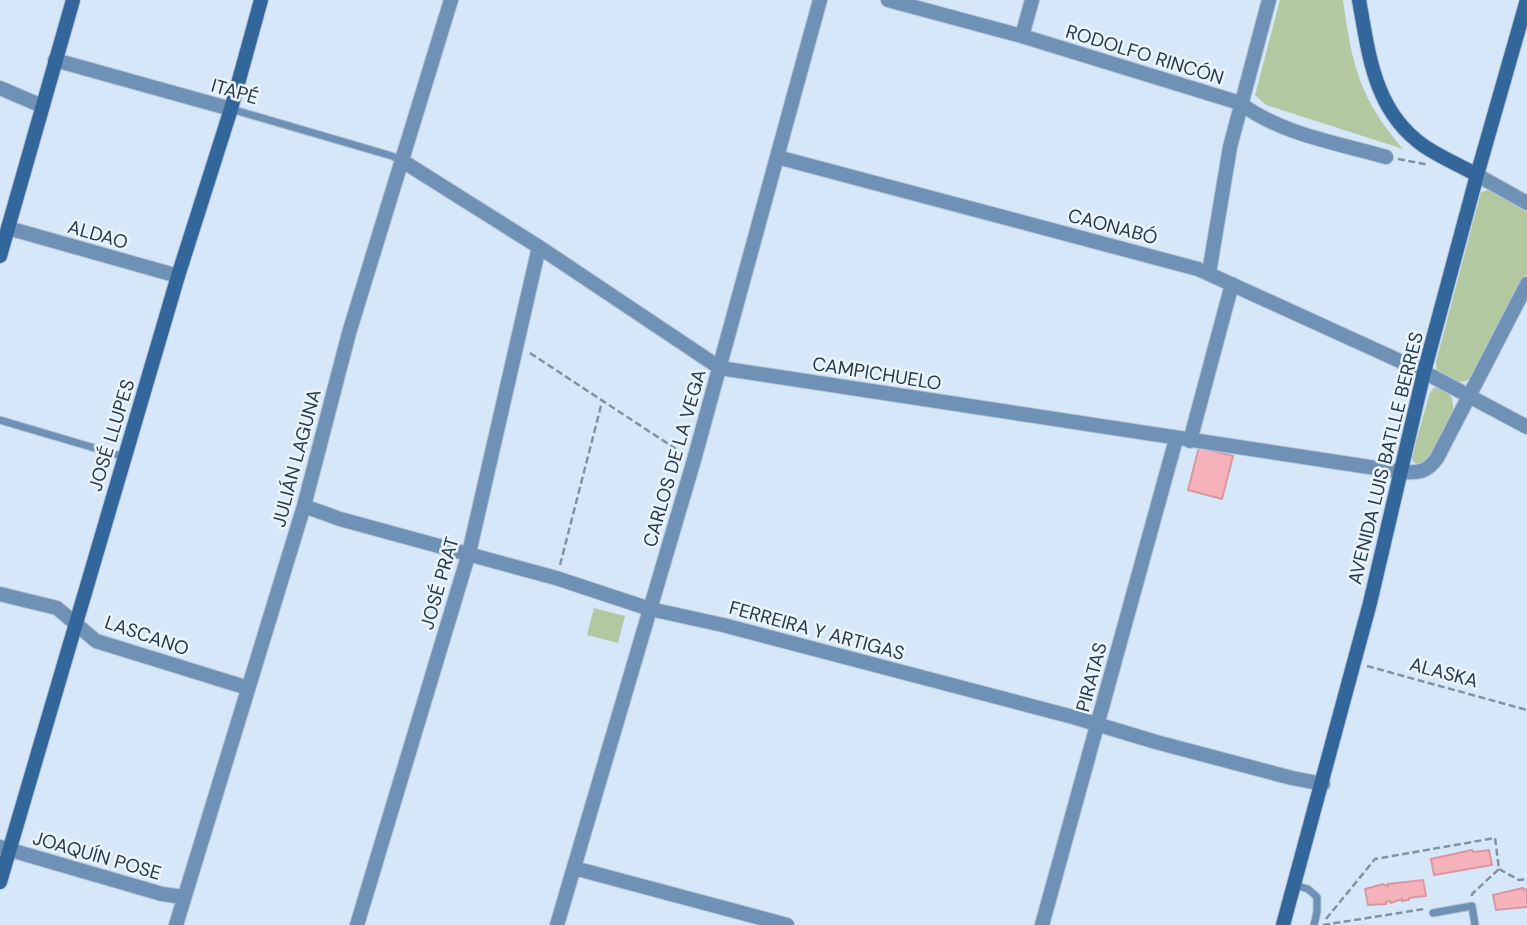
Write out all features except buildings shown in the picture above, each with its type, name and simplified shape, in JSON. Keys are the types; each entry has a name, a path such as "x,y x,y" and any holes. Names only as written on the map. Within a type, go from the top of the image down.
{"main road":[{"path":"0,256 73,0"},
{"name":"JOSÉ LLUPES","path":"0,882 5,848 231,110 261,0"},
{"path":"1359,0 1371,69 1389,111 1406,131 1424,146 1477,175"},
{"name":"AVENIDA LUIS BATLLE BERRES","path":"1283,925 1323,784 1402,471 1424,372 1527,0"}],"street":[{"name":"JULIÁN LAGUNA","path":"176,925 304,506 349,334 404,162 451,0"},
{"name":"CARLOS DE LA VEGA","path":"557,925 694,460 820,0"},
{"name":"RODOLFO RINCÓN","path":"888,0 1022,36 1240,103 1262,118 1386,157"},
{"path":"1022,36 1031,0"},
{"path":"1209,273 1230,147 1269,0"},
{"name":"ITAPÉ","path":"55,60 231,110"},
{"path":"0,88 42,106"},
{"name":"CAONABÓ","path":"777,157 1209,273 1424,372"},
{"name":"CAMPICHUELO","path":"404,162 539,247 720,368 1402,471"},
{"path":"1477,175 1527,203"},
{"name":"ALDAO","path":"4,235 178,276"},
{"name":"JOSÉ PRAT","path":"357,925 469,553 539,247"},
{"name":"PIRATAS","path":"1042,925 1098,724 1232,284"},
{"path":"1402,471 1422,472 1431,467 1527,284"},
{"path":"1424,372 1527,427"},
{"name":"FERREIRA Y ARTIGAS","path":"304,506 340,519 556,578 650,609 723,625 1098,724 1168,746 1323,784"},
{"name":"LASCANO","path":"0,594 57,608 96,641 248,688"},
{"name":"JOAQUÍN POSE","path":"5,848 162,894 183,897"},
{"path":"573,868 787,925"}],"lane":[{"name":"ITAPÉ","path":"231,110 392,156 404,162"},
{"path":"0,420 125,457"},
{"path":"1294,886 1308,889 1317,897 1317,924"},
{"path":"1433,913 1472,906 1475,925"}],"path":[{"path":"517,344 694,460"},
{"path":"556,578 602,402"},
{"name":"ALASKA","path":"1353,662 1527,709"},
{"path":"1317,924 1375,859 1494,838 1499,869"},
{"path":"1499,869 1519,880 1527,879"},
{"path":"1472,906 1472,894 1499,869"},
{"path":"1317,924 1427,908 1433,913"}],"green space":[{"path":"1280,0 1343,0 1350,44 1360,80 1376,113 1403,149 1266,105 1255,95"},
{"path":"1489,190 1527,210 1527,273 1476,374 1466,381 1457,382 1437,374 1436,362 1481,192"},
{"path":"1434,387 1447,391 1452,398 1454,413 1431,459 1419,465 1413,462 1412,457 1429,395"},
{"path":"594,608 625,616 618,643 587,635"}]}
